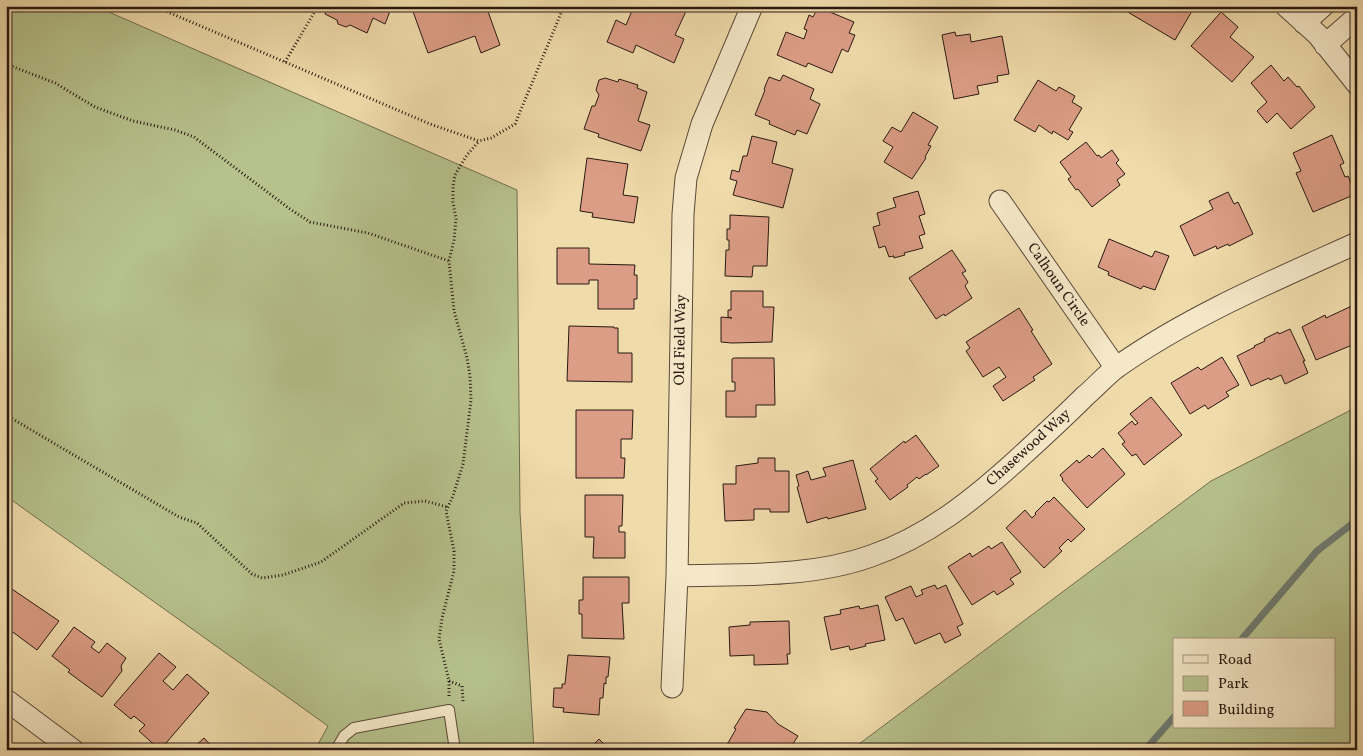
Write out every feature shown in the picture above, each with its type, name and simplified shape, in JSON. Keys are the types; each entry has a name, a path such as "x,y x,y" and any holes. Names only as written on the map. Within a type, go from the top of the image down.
{"street":[{"name":"Old Field Way","path":"672,686 677,576 682,224 686,178 702,124 752,6"},
{"path":"1286,6 1318,35 1357,84"},
{"path":"1304,23 1323,6"},
{"path":"1326,45 1357,17"},
{"name":"Calhoun Circle","path":"1000,201 1116,368"},
{"name":"Chasewood Way","path":"677,576 790,572 842,564 870,557 900,544 948,517 968,502 1018,459 1116,368 1194,320 1236,298 1357,243"},
{"path":"6,700 73,750"}],"lane":[{"path":"336,750 344,736 354,728 449,710 455,750"}],"path":[{"path":"154,6 430,124 479,141 491,138 515,124 564,6"},
{"path":"284,62 318,6"},
{"path":"6,64 55,83 95,107 133,121 175,130 194,137 310,222 368,233 449,261"},
{"path":"449,710 449,681 439,639 442,618 454,571 454,551 446,511 463,464 471,400 467,358 454,311 449,261 456,219 453,202 455,175 479,141"},
{"path":"6,416 179,517 198,523 252,574 262,578 283,575 321,562 404,503 425,501 447,507"}],"green space":[{"path":"6,6 95,6 517,190 520,512 534,750 315,750 328,726 6,496"},
{"path":"1357,407 1357,750 851,750 1211,481"}],"building":[{"path":"328,6 392,6 385,24 373,18 367,33 350,25 346,27 338,24 337,20 325,14"},
{"path":"411,6 486,6 500,45 481,53 475,36 428,53"},
{"path":"634,6 688,7 675,35 684,39 674,63 636,45 633,53 607,42 616,20 626,25"},
{"path":"1129,6 1195,6 1175,40 1126,11"},
{"path":"818,7 854,22 849,33 855,35 848,52 842,49 832,73 808,63 806,67 777,55 786,32 804,39 807,30 804,29 809,15 813,17"},
{"path":"1221,12 1238,27 1230,37 1254,57 1232,82 1191,46"},
{"path":"955,32 956,36 970,34 971,42 1002,36 1009,74 997,76 998,82 977,86 979,94 954,99 942,35"},
{"path":"1271,65 1284,81 1288,77 1297,87 1299,86 1315,107 1291,129 1277,113 1267,123 1257,111 1267,102 1251,83"},
{"path":"783,75 814,89 810,99 820,104 807,134 797,130 795,135 769,124 770,121 755,115 769,77 780,81"},
{"path":"605,78 618,82 619,79 638,85 637,88 647,92 638,121 650,125 641,151 598,137 599,134 584,129 592,106 595,106 599,95 596,90 599,80"},
{"path":"1038,80 1056,91 1059,87 1075,96 1072,102 1082,108 1069,130 1073,132 1068,140 1053,131 1052,134 1039,125 1035,132 1014,120"},
{"path":"913,112 938,127 928,145 931,146 926,158 912,179 884,162 893,147 883,141 892,127 901,132"},
{"path":"1332,135 1344,163 1340,165 1345,177 1348,176 1356,194 1313,212 1296,173 1301,171 1293,153"},
{"path":"752,136 777,142 772,163 793,169 783,208 733,195 737,181 730,179 732,170 739,172 743,156 747,156"},
{"path":"1086,142 1097,156 1099,155 1101,158 1112,150 1119,160 1116,163 1125,174 1117,180 1120,185 1092,207 1068,179 1071,177 1060,162"},
{"path":"587,158 628,164 623,195 638,197 634,223 592,217 593,213 580,211"},
{"path":"918,191 925,214 919,216 925,234 919,236 923,248 894,258 894,256 889,257 885,246 879,248 873,227 880,225 877,213 896,207 893,198"},
{"path":"1228,192 1234,204 1238,202 1253,234 1229,246 1228,244 1217,249 1216,246 1194,256 1180,226 1213,209 1209,201"},
{"path":"730,215 769,217 767,266 753,266 752,277 725,276 726,250 729,250 727,229 730,229"},
{"path":"1109,239 1152,257 1155,251 1169,256 1155,290 1143,286 1141,289 1108,275 1109,272 1098,267"},
{"path":"557,248 589,248 589,264 635,265 634,275 637,275 637,299 634,299 634,309 598,309 598,280 589,280 589,284 557,284"},
{"path":"952,250 966,271 962,273 968,282 965,286 972,298 945,316 944,314 936,319 909,278"},
{"path":"731,291 763,291 763,307 774,307 772,342 721,342 721,317 732,318 728,317 728,310 731,310"},
{"path":"1356,304 1357,343 1316,360 1302,327 1325,315 1326,318"},
{"path":"1019,308 1052,364 1033,377 1035,380 1003,401 993,386 1006,377 999,367 983,377 966,351 970,348 966,342"},
{"path":"569,326 618,328 618,353 632,353 632,382 567,381"},
{"path":"1290,329 1305,361 1303,361 1308,373 1285,384 1281,375 1251,386 1237,356 1265,341 1264,339 1278,332 1279,334"},
{"path":"1222,357 1239,385 1226,392 1229,396 1208,409 1205,405 1190,414 1171,383 1198,367 1201,370"},
{"path":"774,358 775,405 756,405 756,417 726,417 726,391 735,391 735,382 732,382 732,359"},
{"path":"1151,397 1182,435 1144,465 1136,454 1132,456 1122,444 1125,442 1118,433 1132,421 1135,425 1138,423 1130,414"},
{"path":"576,410 633,410 632,439 621,439 621,458 625,458 624,478 576,478"},
{"path":"916,435 939,466 919,479 917,477 907,485 908,487 890,500 875,481 878,479 870,469 904,441 905,443"},
{"path":"1103,448 1125,474 1087,508 1062,480 1060,475 1077,460 1079,463 1089,455 1092,458"},
{"path":"758,458 775,458 775,471 789,471 789,512 770,512 770,509 754,509 754,520 725,521 723,484 736,484 736,466 758,463"},
{"path":"853,460 866,509 807,523 797,487 799,486 796,475 808,471 811,480 826,476 823,468"},
{"path":"585,495 623,495 622,526 619,526 619,532 625,532 625,558 593,558 594,537 585,537"},
{"path":"1054,497 1085,529 1071,542 1068,539 1059,548 1062,551 1044,568 1006,528 1025,510 1032,518 1047,501 1049,502"},
{"path":"1002,542 1021,572 1010,579 1014,584 997,595 994,591 972,605 948,567 970,553 972,557 989,546 991,549"},
{"path":"583,577 629,577 629,603 622,603 624,639 582,638 582,614 579,614 579,600 583,600"},
{"path":"6,585 59,621 37,650 6,627"},
{"path":"935,585 937,589 946,585 963,624 957,627 961,635 945,643 940,633 915,644 903,618 896,621 885,597 911,586 916,597 923,594 921,590"},
{"path":"878,605 885,640 865,644 866,646 850,650 849,646 831,650 824,617 841,614 840,610 859,606 860,609"},
{"path":"789,621 790,654 787,654 788,664 754,665 754,655 730,656 729,627 750,625 750,622"},
{"path":"74,627 95,642 91,647 99,653 107,643 126,658 121,666 122,671 102,697 68,672 70,670 52,656"},
{"path":"159,653 176,667 163,681 173,690 187,674 209,693 160,750 139,731 145,725 134,716 131,719 114,705"},
{"path":"568,655 610,657 608,677 606,677 606,684 604,683 603,698 600,698 599,715 563,712 564,708 553,707 554,688 562,688 562,684 565,684"},
{"path":"746,709 767,712 778,724 798,736 789,750 780,750 769,744 766,750 724,750 736,729 734,728"},
{"path":"204,738 215,750 191,750"},
{"path":"599,739 605,745 607,744 613,750 588,750"}],"waterway":[{"path":"1243,638 1317,551 1357,520"},
{"path":"1145,750 1173,718"}]}
